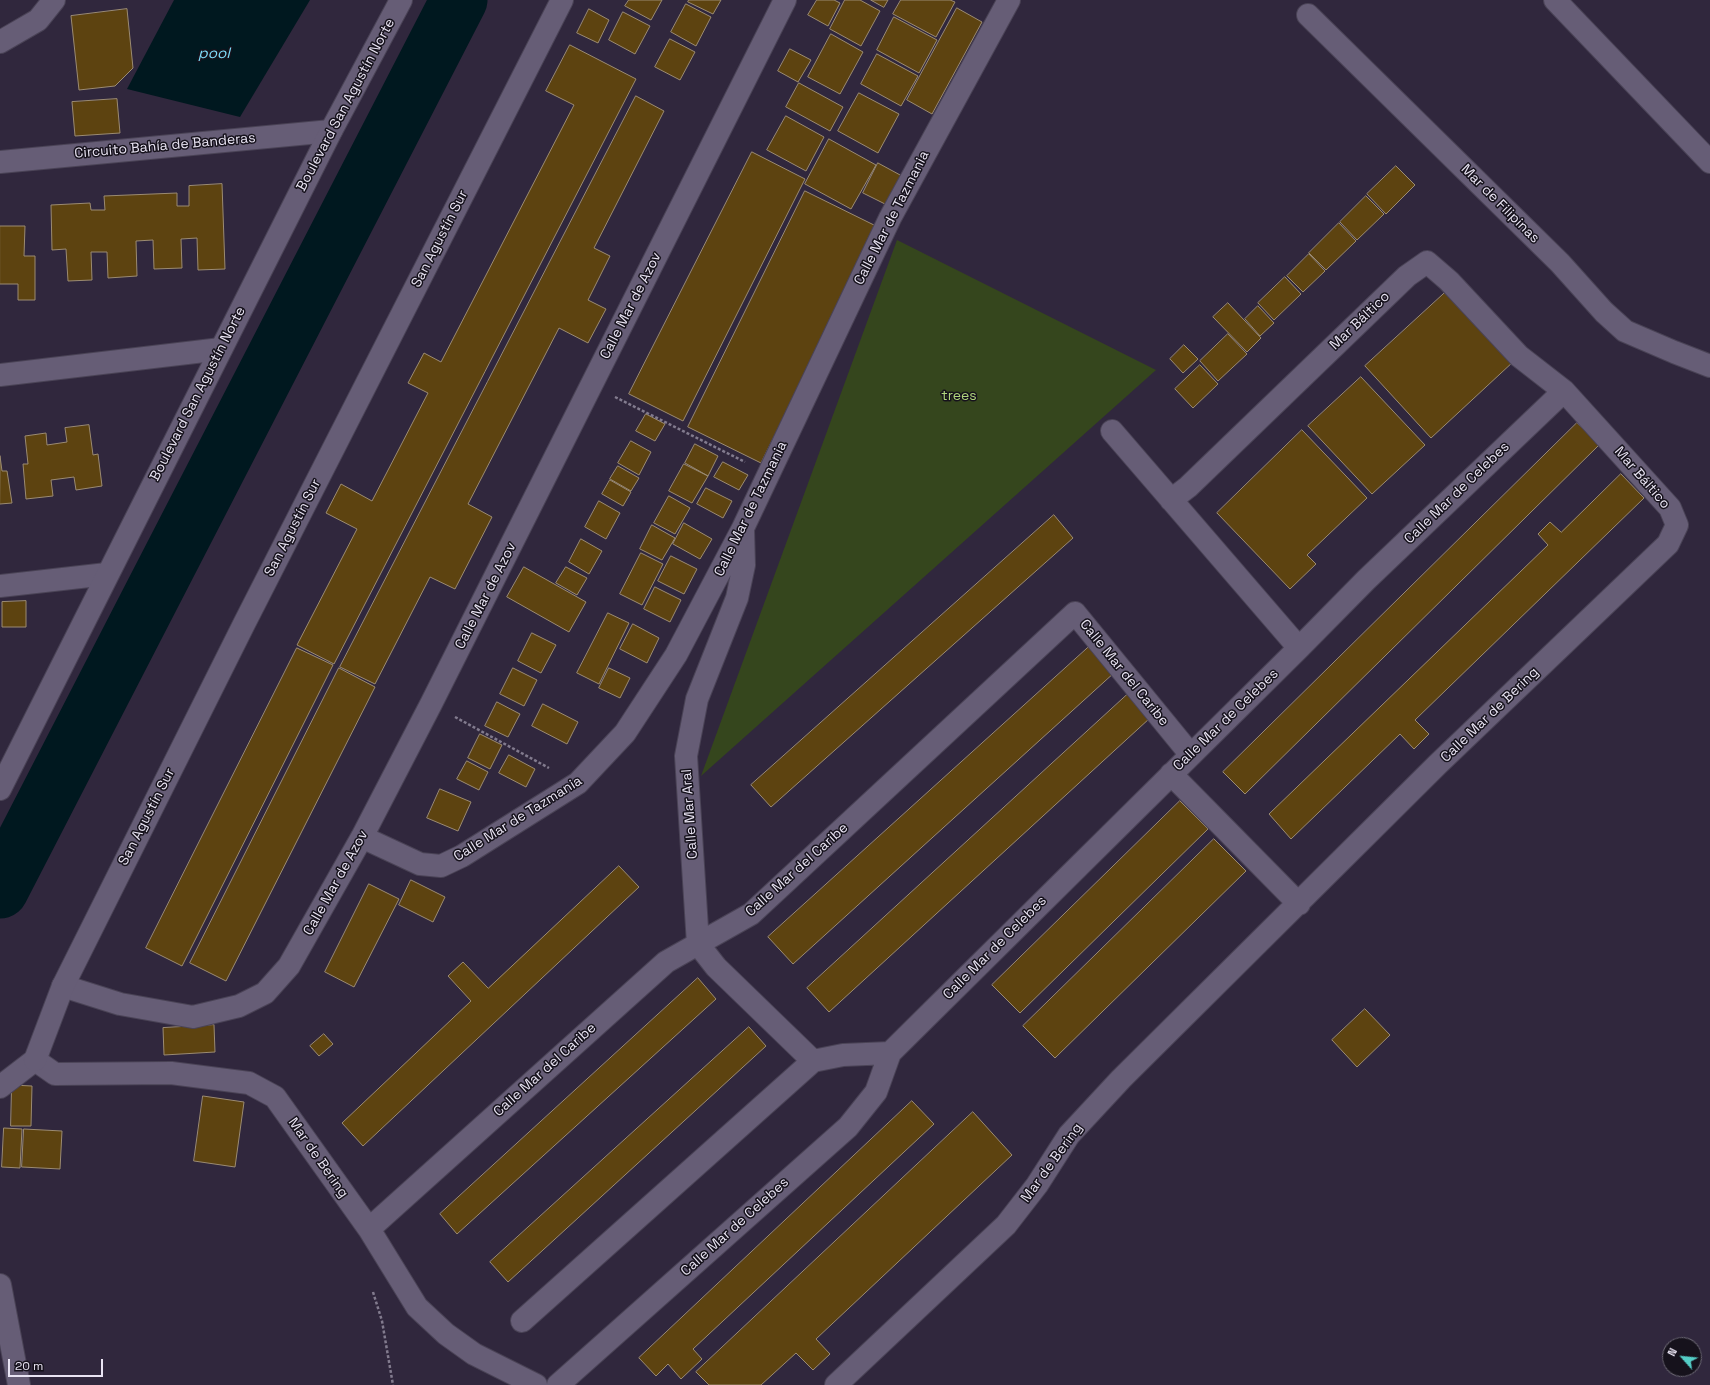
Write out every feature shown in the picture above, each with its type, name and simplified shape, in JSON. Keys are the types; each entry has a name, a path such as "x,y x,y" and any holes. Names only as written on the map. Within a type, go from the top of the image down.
{"street":[{"path":"0,42 38,20 54,0"},
{"name":"Boulevard San Agustín Norte","path":"0,789 5,768 108,574 330,131 401,0"},
{"name":"San Agustín Sur","path":"35,1060 63,986 241,631 562,0"},
{"name":"Calle Mar de Azov","path":"63,986 120,1004 192,1017 239,1006 265,993 289,966 362,837 432,704 785,0"},
{"name":"Calle Mar de Tazmania","path":"362,837 420,864 441,866 462,856 578,783 626,733 676,654 743,528 890,218 1009,0"},
{"path":"1555,0 1710,162"},
{"name":"Mar de Filipinas","path":"1308,15 1560,263 1604,312 1625,331 1710,366"},
{"name":"Circuito Bahía de Banderas","path":"0,162 330,131"},
{"name":"Mar Báltico","path":"1172,500 1188,487 1407,276 1427,262 1449,281 1519,356 1564,390 1670,508 1677,525"},
{"path":"0,375 221,349"},
{"name":"Calle Mar de Celebes","path":"558,1385 848,1128 876,1092 890,1052 1366,580 1564,390"},
{"path":"1112,431 1299,648"},
{"name":"Calle Mar de Bering","path":"1299,904 1438,764 1668,544 1677,525"},
{"name":"Calle Mar Aral","path":"698,944 686,756 697,699 737,598 744,565 743,528"},
{"path":"0,586 108,574"},
{"name":"Calle Mar del Caribe","path":"369,1230 666,962 751,914 1076,613 1191,755"},
{"path":"1171,774 1299,904"},
{"name":"Mar de Bering","path":"836,1385 1006,1225 1037,1185 1069,1135 1121,1079 1299,904"},
{"path":"698,944 716,967 812,1061"},
{"path":"522,1321 812,1061 843,1055 890,1052"},
{"path":"0,1087 35,1060"},
{"name":"Mar de Bering","path":"35,1060 55,1074 171,1073 249,1082 275,1097 369,1230 417,1307 446,1334 474,1354 536,1385"},
{"path":"0,1285 19,1385"}],"path":[{"path":"592,385 768,474"},
{"path":"432,704 578,783"},
{"path":"372,1286 382,1321 393,1385"}],"green space":[{"name":"trees","path":"897,240 1156,370 701,776"}],"water":[{"name":"pool","path":"174,0 310,0 240,117 127,89"}],"building":[{"path":"629,0 662,0 651,20 625,6"},
{"path":"689,0 721,0 713,14 688,2"},
{"path":"817,0 834,0 840,3 828,26 808,15"},
{"path":"845,0 860,0 880,11 861,46 830,29"},
{"path":"871,0 888,0 884,7"},
{"path":"901,0 950,0 955,2 936,37 893,14"},
{"path":"686,4 711,17 696,46 671,32"},
{"path":"957,8 982,22 932,114 907,100"},
{"path":"127,9 133,68 115,86 79,90 71,16"},
{"path":"589,9 609,20 598,43 577,33"},
{"path":"623,12 650,26 635,54 609,40"},
{"path":"894,17 937,40 919,73 877,50"},
{"path":"831,34 863,52 840,94 808,77"},
{"path":"670,39 695,52 680,80 655,67"},
{"path":"570,45 636,79 334,664 297,645 357,529 326,513 341,484 372,501 428,393 408,383 424,353 441,362 574,105 546,91"},
{"path":"790,49 811,60 798,82 778,71"},
{"path":"877,54 918,76 901,106 861,84"},
{"path":"799,83 843,107 830,131 786,107"},
{"path":"859,93 899,114 878,153 838,131"},
{"path":"636,96 664,111 594,248 610,256 588,300 606,309 588,343 559,328 468,504 492,517 455,589 430,577 375,684 340,667"},
{"path":"117,99 120,133 75,136 72,102"},
{"path":"786,116 824,137 806,171 767,150"},
{"path":"829,139 876,165 851,209 805,184"},
{"path":"752,152 805,179 683,421 629,394"},
{"path":"878,163 902,176 887,205 863,193"},
{"path":"1396,166 1415,185 1386,214 1367,194"},
{"path":"222,184 225,269 198,270 197,238 181,239 182,268 154,269 153,240 136,241 137,276 108,278 107,252 91,252 92,280 68,281 66,249 52,250 51,205 90,203 91,210 105,210 104,196 177,193 177,206 189,206 189,186"},
{"path":"805,191 878,227 761,463 688,427"},
{"path":"1366,196 1384,214 1357,240 1340,222"},
{"path":"1339,223 1356,241 1326,270 1309,253"},
{"path":"0,226 25,226 24,256 35,256 35,300 18,300 18,284 0,284"},
{"path":"1309,254 1325,271 1303,292 1287,276"},
{"path":"1285,277 1301,294 1274,320 1258,303"},
{"path":"1448,290 1514,361 1431,438 1365,366"},
{"path":"1228,303 1261,338 1247,352 1213,317"},
{"path":"1258,306 1274,323 1260,336 1245,319"},
{"path":"1228,334 1247,354 1218,381 1200,361"},
{"path":"1184,345 1198,359 1183,373 1170,359"},
{"path":"1200,365 1218,384 1193,408 1175,389"},
{"path":"1361,377 1425,445 1372,494 1308,426"},
{"path":"646,414 665,424 655,441 636,431"},
{"path":"1577,423 1599,445 1245,794 1223,772"},
{"path":"89,425 93,455 98,454 102,486 76,490 74,477 51,480 53,496 26,499 23,464 28,464 25,436 46,433 47,445 67,442 65,428"},
{"path":"1302,430 1367,498 1307,555 1316,564 1290,589 1217,513"},
{"path":"631,441 651,452 639,475 618,463"},
{"path":"695,444 718,456 708,476 685,463"},
{"path":"0,456 2,471 7,471 12,503 0,504"},
{"path":"723,462 748,475 739,490 714,477"},
{"path":"684,464 708,476 692,503 669,491"},
{"path":"618,466 639,478 631,491 610,479"},
{"path":"1621,474 1644,498 1415,720 1429,734 1414,749 1400,734 1291,839 1269,814 1548,545 1538,534 1550,522 1561,532"},
{"path":"610,480 631,492 623,506 602,494"},
{"path":"706,488 732,501 723,518 697,504"},
{"path":"669,496 690,508 675,534 654,523"},
{"path":"599,501 620,513 606,539 585,527"},
{"path":"1054,515 1073,538 771,807 751,785"},
{"path":"684,523 712,539 700,559 673,544"},
{"path":"652,525 675,538 662,560 640,549"},
{"path":"581,539 602,551 589,574 569,562"},
{"path":"641,553 663,564 642,605 620,594"},
{"path":"671,556 697,569 684,594 658,581"},
{"path":"524,567 586,602 569,632 507,597"},
{"path":"566,567 587,578 577,595 556,583"},
{"path":"655,587 681,600 670,622 644,609"},
{"path":"26,601 26,627 2,627 2,602"},
{"path":"608,613 629,623 599,684 577,673"},
{"path":"633,624 659,638 647,663 620,649"},
{"path":"532,633 556,645 541,673 518,661"},
{"path":"1091,645 1115,672 793,964 768,937"},
{"path":"297,648 333,665 182,966 146,948"},
{"path":"339,668 375,687 226,981 190,963"},
{"path":"513,668 537,680 524,706 500,694"},
{"path":"609,668 630,678 620,698 599,688"},
{"path":"1128,694 1150,718 829,1012 807,988"},
{"path":"497,702 520,714 508,737 485,726"},
{"path":"543,704 578,722 567,744 532,726"},
{"path":"480,734 502,745 490,769 468,758"},
{"path":"509,755 535,769 526,787 499,773"},
{"path":"467,761 488,772 479,790 457,779"},
{"path":"440,789 471,802 458,831 427,818"},
{"path":"1180,801 1208,829 1020,1013 992,985"},
{"path":"1214,839 1246,871 1055,1058 1023,1026"},
{"path":"619,866 639,887 363,1146 342,1123 471,1001 448,976 463,962 488,988"},
{"path":"411,880 445,897 433,922 399,905"},
{"path":"369,884 399,899 354,987 325,972"},
{"path":"698,978 716,999 457,1234 440,1214"},
{"path":"1365,1009 1390,1035 1357,1067 1332,1040"},
{"path":"214,1025 215,1052 164,1055 163,1028"},
{"path":"749,1027 766,1046 508,1282 490,1262"},
{"path":"324,1034 333,1044 319,1056 310,1046"},
{"path":"12,1085 32,1086 31,1126 11,1126"},
{"path":"203,1096 244,1102 235,1167 194,1161"},
{"path":"912,1101 934,1124 693,1349 702,1359 681,1379 668,1364 656,1376 639,1358"},
{"path":"973,1112 1012,1155 816,1339 830,1354 813,1370 796,1353 761,1385 709,1385 696,1372"},
{"path":"4,1128 22,1129 20,1168 2,1167"},
{"path":"24,1129 62,1131 60,1169 22,1167"}],"waterway":[{"path":"0,890 459,0"}]}
